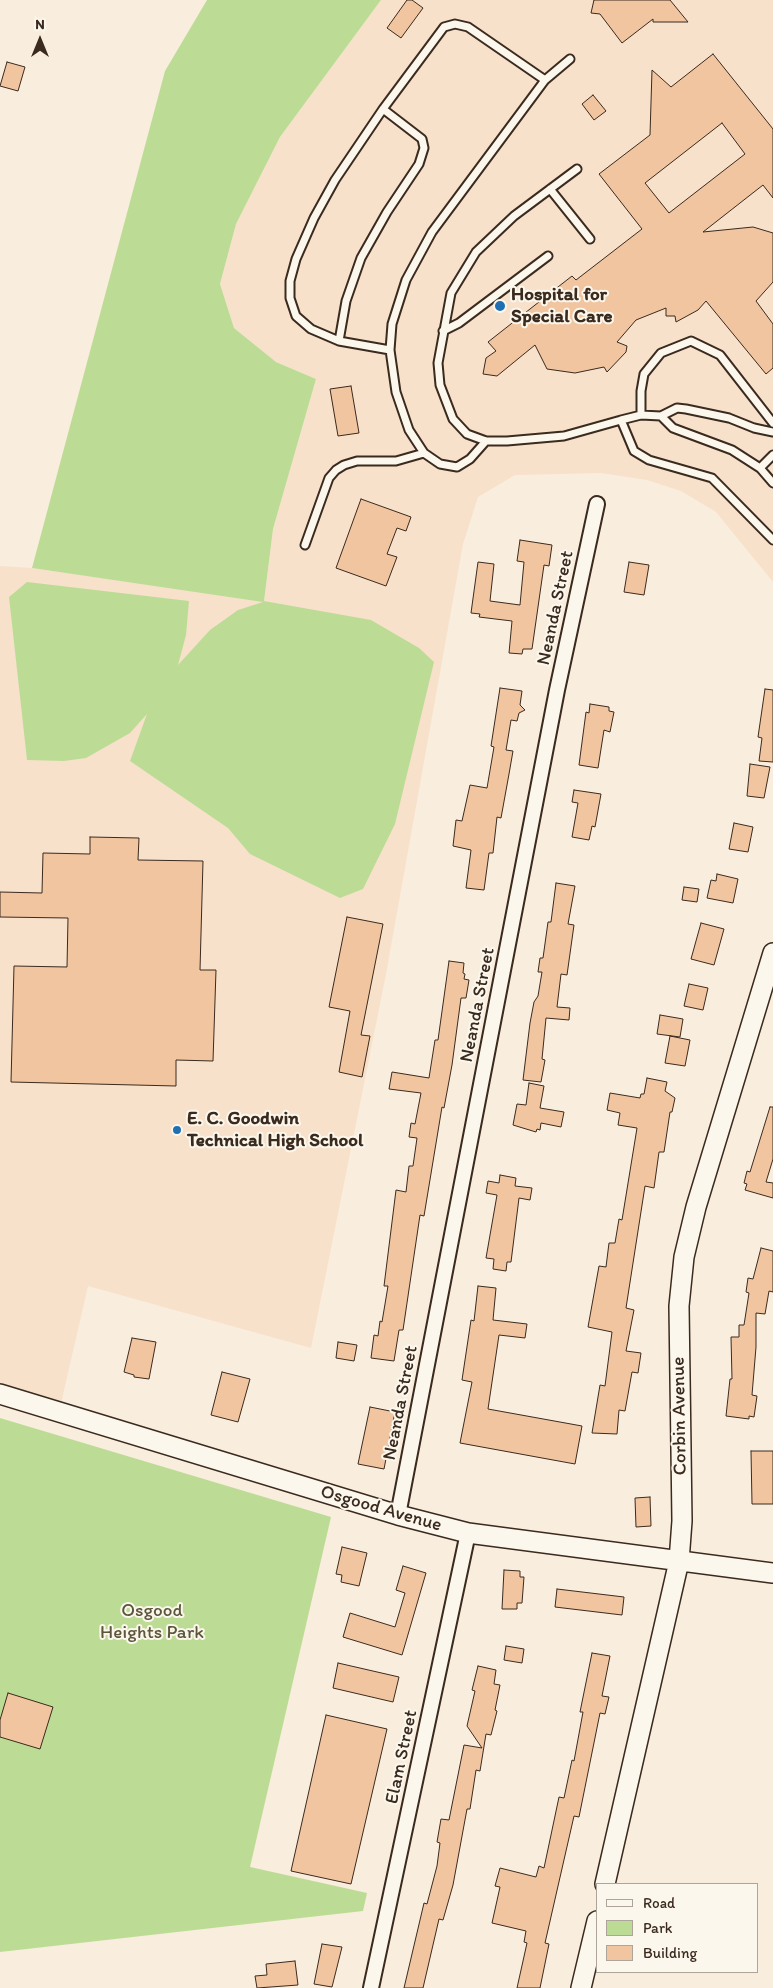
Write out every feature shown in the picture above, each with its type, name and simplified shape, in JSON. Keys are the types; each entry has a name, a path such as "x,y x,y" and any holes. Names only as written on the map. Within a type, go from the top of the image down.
{"main road":[{"name":"Corbin Avenue","path":"605,1883 679,1560 682,1521 679,1306 684,1256 696,1206 773,953"},
{"name":"Osgood Avenue","path":"0,1394 398,1515 468,1533 773,1573"},
{"path":"581,1988 596,1925"}],"street":[{"name":"Neanda Street","path":"398,1515 557,690 597,504"},
{"name":"Elam Street","path":"371,1988 468,1533"}],"lane":[{"path":"390,350 339,341 311,329 296,316 290,298 290,281 296,259 314,218 335,180 383,109 444,27 455,24 468,27 545,80"},
{"path":"486,441 470,459 457,467 440,464 424,453 409,430 396,392 390,350 392,324 406,280 432,232 545,80 570,59"},
{"path":"339,341 346,301 361,258 387,212 419,164 424,148 422,139 383,109"},
{"path":"577,169 514,216 476,252 451,293 438,363 440,385 453,419 467,434 486,441 564,436 641,415 661,416 677,408 729,418 754,428 773,432"},
{"path":"550,189 590,239"},
{"path":"443,331 459,323 548,256"},
{"path":"641,415 641,391 644,374 660,353 690,341 720,355 773,423"},
{"path":"661,416 673,428 732,450 760,468 773,483"},
{"path":"621,420 634,450 649,460 712,478 773,540"},
{"path":"305,545 329,478 336,470 357,461 396,461 424,453"},
{"path":"760,468 773,455"}],"shaded area":[{"path":"381,0 773,0 773,582 716,512 681,491 647,480 601,473 515,475 478,497 463,544 386,974 311,1348 88,1286 59,1412 0,1394 0,566 32,568 264,601 273,529 316,379 276,362 234,328 220,284 236,224 280,137"}],"green space":[{"path":"207,0 381,0 280,137 236,224 220,284 234,328 276,362 316,379 273,529 264,601 371,620 419,648 434,662 395,824 363,889 340,898 250,854 228,828 130,761 147,714 130,733 86,758 64,761 27,760 9,597 27,582 189,601 186,635 178,665 210,630 238,610 263,602 32,568 165,71"},
{"name":"Osgood Heights Park","path":"0,1418 331,1517 250,1867 367,1893 363,1911 0,1952"}],"building":[{"path":"407,0 412,0 423,8 401,38 387,28"},
{"path":"594,0 670,0 688,22 653,22 653,19 622,43 600,14 591,13"},
{"path":"713,54 773,129 773,198 763,185 703,232 753,227 773,233 773,282 756,301 773,324 773,368 766,374 706,301 698,310 676,322 675,316 666,316 666,308 636,320 617,342 627,346 626,352 607,372 604,367 575,373 547,369 535,345 497,376 483,374 486,358 496,351 488,342 572,276 576,280 642,229 599,174 650,135 652,70 671,87","holes":["722,123 745,154 669,213 645,183"]},
{"path":"7,62 25,67 18,91 0,86"},
{"path":"593,95 606,111 594,120 582,104"},
{"path":"351,386 359,433 338,436 330,389"},
{"path":"361,499 411,517 406,531 397,528 387,554 397,557 386,586 336,568"},
{"path":"520,540 552,545 549,566 544,565 532,649 523,649 522,654 509,653 512,621 479,617 480,614 471,613 478,562 494,564 490,601 520,605 524,562 517,561"},
{"path":"629,562 649,565 644,595 624,592"},
{"path":"500,688 522,691 520,705 525,710 519,713 517,721 511,720 506,750 513,751 501,818 497,817 493,853 489,853 484,890 466,888 471,850 453,846 456,820 462,821 470,785 487,788 494,747 491,746"},
{"path":"765,689 773,690 773,762 759,761 762,738 758,737"},
{"path":"590,704 609,707 609,711 614,712 610,732 604,730 598,768 579,765 586,712 589,713"},
{"path":"750,764 770,767 764,798 747,796"},
{"path":"574,790 601,794 595,827 592,826 589,840 572,837 578,803 572,802"},
{"path":"734,823 753,827 748,852 729,849"},
{"path":"90,837 139,838 138,860 203,861 200,970 216,970 213,1061 176,1060 176,1086 11,1082 14,966 67,967 68,918 0,917 0,892 42,893 43,853 90,854"},
{"path":"717,874 738,879 733,903 707,898 711,880 716,881"},
{"path":"556,883 575,886 568,924 574,925 567,975 561,974 557,1007 570,1008 569,1020 546,1018 542,1059 545,1060 541,1082 523,1080 530,1023 534,1002 538,996 542,972 538,972 540,958 543,958 548,922 551,922"},
{"path":"684,887 699,889 697,902 682,900"},
{"path":"347,917 383,924 361,1035 370,1036 362,1077 339,1072 350,1011 329,1007"},
{"path":"701,923 724,929 714,965 691,959"},
{"path":"449,961 464,963 464,979 469,980 466,998 461,998 452,1065 444,1108 442,1107 424,1216 420,1215 403,1330 399,1330 394,1361 371,1358 374,1335 378,1336 380,1321 382,1322 388,1286 384,1286 396,1190 406,1192 409,1166 413,1166 417,1138 409,1137 411,1123 415,1124 421,1093 389,1089 392,1072 429,1078 435,1040 438,1040"},
{"path":"689,984 708,988 703,1010 684,1006"},
{"path":"660,1015 683,1019 680,1037 657,1034"},
{"path":"670,1036 690,1040 685,1066 665,1063"},
{"path":"647,1078 667,1082 665,1091 675,1098 672,1112 670,1112 664,1152 659,1152 654,1188 645,1186 626,1308 634,1310 626,1351 641,1353 638,1373 632,1372 625,1411 619,1410 617,1434 592,1433 600,1385 605,1386 612,1332 588,1327 599,1266 606,1267 609,1243 615,1243 619,1219 622,1220 637,1128 618,1125 620,1113 607,1110 610,1093 640,1098 641,1094 644,1094"},
{"path":"529,1083 544,1086 540,1108 564,1112 561,1127 541,1123 540,1130 537,1129 536,1132 513,1125 517,1104 526,1105"},
{"path":"770,1107 773,1107 773,1159 766,1182 773,1183 773,1198 745,1190 747,1184 744,1183 747,1171 750,1172"},
{"path":"500,1175 516,1178 515,1186 532,1188 530,1200 519,1198 511,1262 507,1262 506,1271 493,1269 494,1259 486,1258 497,1195 486,1193 488,1181 499,1183"},
{"path":"761,1248 773,1251 773,1292 769,1291 765,1314 756,1313 756,1347 752,1395 757,1396 754,1417 749,1416 749,1419 726,1416 730,1379 732,1379 731,1337 739,1337 739,1325 744,1325 749,1293 746,1292 748,1278 753,1279"},
{"path":"478,1286 496,1288 493,1320 527,1324 525,1338 499,1335 488,1409 582,1426 575,1464 460,1443 472,1382 462,1380 471,1320 474,1321"},
{"path":"132,1338 156,1342 149,1379 134,1377 134,1375 124,1372"},
{"path":"338,1342 357,1345 354,1361 336,1358"},
{"path":"222,1372 250,1379 238,1422 211,1415"},
{"path":"370,1407 395,1412 384,1469 358,1464"},
{"path":"751,1451 773,1451 773,1504 752,1504"},
{"path":"650,1497 651,1526 636,1527 635,1498"},
{"path":"342,1547 367,1553 359,1586 341,1582 342,1575 336,1574"},
{"path":"403,1566 426,1573 402,1655 343,1637 350,1613 395,1627 405,1593 396,1590"},
{"path":"504,1570 520,1571 520,1577 524,1577 522,1603 517,1603 517,1609 502,1609"},
{"path":"557,1589 624,1597 622,1615 555,1607"},
{"path":"506,1646 524,1649 522,1663 504,1660"},
{"path":"592,1653 610,1656 602,1696 609,1697 605,1714 600,1713 579,1817 574,1816 545,1943 549,1944 540,1988 517,1988 527,1943 524,1942 526,1931 492,1923 500,1887 495,1886 500,1868 536,1877 539,1866 544,1868 559,1797 564,1798 572,1760 574,1761 583,1712 580,1712"},
{"path":"338,1663 399,1677 393,1702 333,1688"},
{"path":"478,1666 496,1670 494,1684 500,1685 495,1710 497,1711 491,1735 486,1734 480,1771 476,1770 470,1809 467,1809 453,1885 443,1920 439,1919 423,1988 404,1988 424,1903 427,1904 437,1866 440,1843 437,1842 441,1819 449,1820 464,1745 482,1748 467,1726 475,1691 472,1690"},
{"path":"8,1693 53,1707 40,1749 0,1737 0,1720"},
{"path":"326,1715 387,1729 351,1884 291,1871"},
{"path":"322,1944 342,1947 332,1987 314,1984"},
{"path":"295,1961 298,1985 257,1988 255,1976 267,1975 266,1964"}],"place":[{"name":"Hospital for Special Care","path":"500,306"},
{"name":"E. C. Goodwin Technical High School","path":"177,1130"}]}
